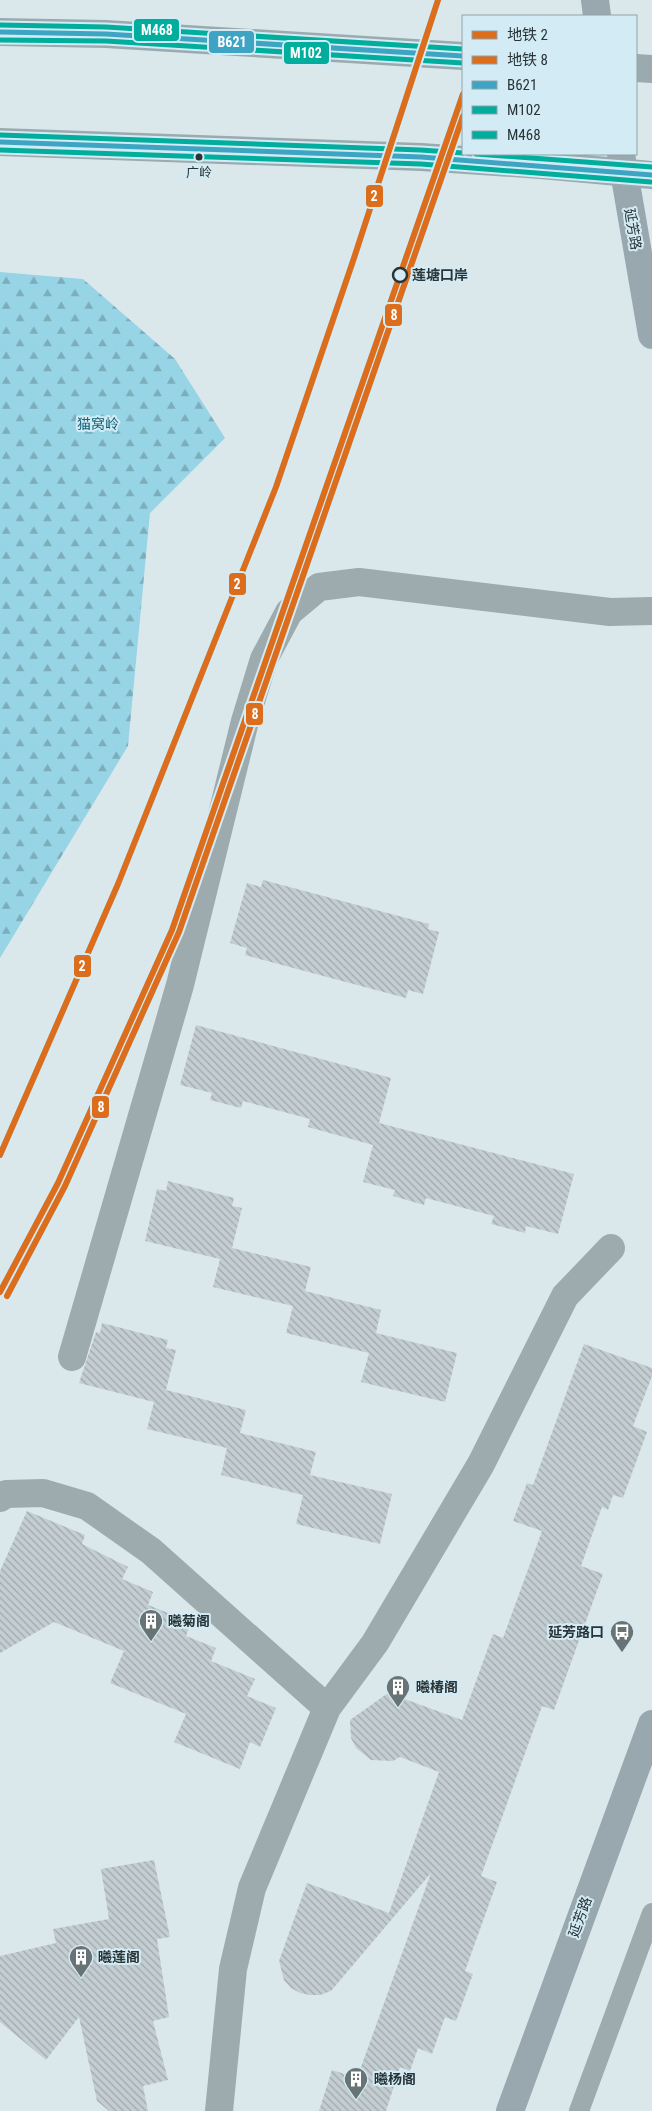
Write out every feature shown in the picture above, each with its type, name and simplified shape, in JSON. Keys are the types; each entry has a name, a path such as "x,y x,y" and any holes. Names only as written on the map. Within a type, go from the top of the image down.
{"highway":[{"path":"0,32 106,34 462,56"},
{"path":"637,68 652,69"},
{"path":"0,142 421,157 652,175"}],"main road":[{"path":"595,0 597,15"},
{"name":"延芳路","path":"621,155 652,335"},
{"name":"延芳路","path":"510,2111 652,1724"}],"street":[{"path":"72,1357 180,985 245,721 264,659 289,612 319,587 359,582 610,612 652,610"},
{"path":"219,2111 233,1969 252,1888 328,1708 375,1642 481,1464 565,1296 611,1248"},
{"path":"0,1498 6,1494 43,1493 87,1506 152,1551 328,1708"}],"lane":[{"path":"579,2111 652,1913"}],"green space":[{"name":"猫窝岭","path":"0,272 83,279 175,359 225,438 150,513 128,746 0,958"}],"building":[{"path":"263,880 429,924 428,929 439,932 423,994 408,990 406,998 245,955 247,948 230,943 247,883 261,887"},
{"path":"196,1025 391,1078 379,1123 574,1174 558,1234 526,1226 525,1233 491,1224 494,1216 426,1198 424,1205 393,1196 395,1190 363,1182 373,1145 308,1127 310,1119 243,1101 241,1108 210,1100 212,1093 180,1085"},
{"path":"168,1181 234,1198 232,1206 242,1208 232,1248 311,1267 305,1291 381,1310 376,1333 457,1353 445,1402 361,1382 369,1353 286,1333 293,1306 213,1287 220,1259 145,1241 157,1189 166,1191"},
{"path":"102,1323 168,1340 166,1348 176,1350 166,1390 246,1410 240,1433 316,1452 310,1475 392,1494 380,1544 296,1524 303,1495 221,1475 227,1448 147,1429 154,1402 79,1383 96,1332 100,1333"},
{"name":"曦椿阁","path":"584,1344 652,1368 652,1376 633,1426 647,1432 623,1498 613,1495 608,1510 602,1507 581,1566 603,1574 554,1710 542,1706 481,1876 497,1882 465,1971 473,1974 456,2021 445,2017 432,2054 418,2048 410,2071 400,2067 386,2111 319,2111 332,2070 357,2078 431,1873 331,1991 320,1995 300,1993 291,1988 284,1980 279,1961 307,1883 389,1913 439,1772 400,1757 393,1761 371,1760 356,1748 351,1738 350,1720 388,1693 462,1720 493,1634 503,1638 542,1531 513,1521 527,1483 533,1485"},
{"name":"曦菊阁","path":"27,1511 85,1535 82,1544 128,1567 122,1579 153,1592 148,1605 191,1622 186,1636 216,1648 211,1661 255,1679 247,1696 276,1708 260,1747 250,1742 240,1769 174,1742 186,1714 110,1683 124,1651 54,1622 0,1653 0,1571"},
{"name":"曦莲阁","path":"154,1860 170,1937 157,1939 169,2017 153,2021 168,2080 143,2086 148,2111 109,2111 97,2101 79,2017 46,2060 0,2022 0,1956 56,1943 53,1929 109,1919 101,1869"}],"metro line":[{"name":"2","path":"0,1155 118,884 276,487 354,258 438,0"},
{"name":"2","path":"0,1292 58,1183 172,930 462,97"},
{"name":"8","path":"7,1296 65,1186 179,932 462,119"}],"transit line":[{"name":"M468","path":"0,25 106,27 462,49"},
{"name":"B621","path":"0,32 106,34 462,56"},
{"name":"M102","path":"0,40 106,41 462,63"},
{"name":"M468","path":"0,135 462,153"},
{"name":"B621","path":"0,142 421,157 652,175"},
{"name":"M102","path":"0,150 421,164 651,182"},
{"name":"M468","path":"490,155 652,167"}],"place":[{"name":"广岭","path":"199,157"},
{"name":"莲塘口岸","path":"400,275"},
{"name":"曦菊阁","path":"151,1642"},
{"name":"延芳路口","path":"622,1653"},
{"name":"曦椿阁","path":"398,1708"},
{"name":"曦莲阁","path":"81,1978"},
{"name":"曦杨阁","path":"356,2100"}]}
